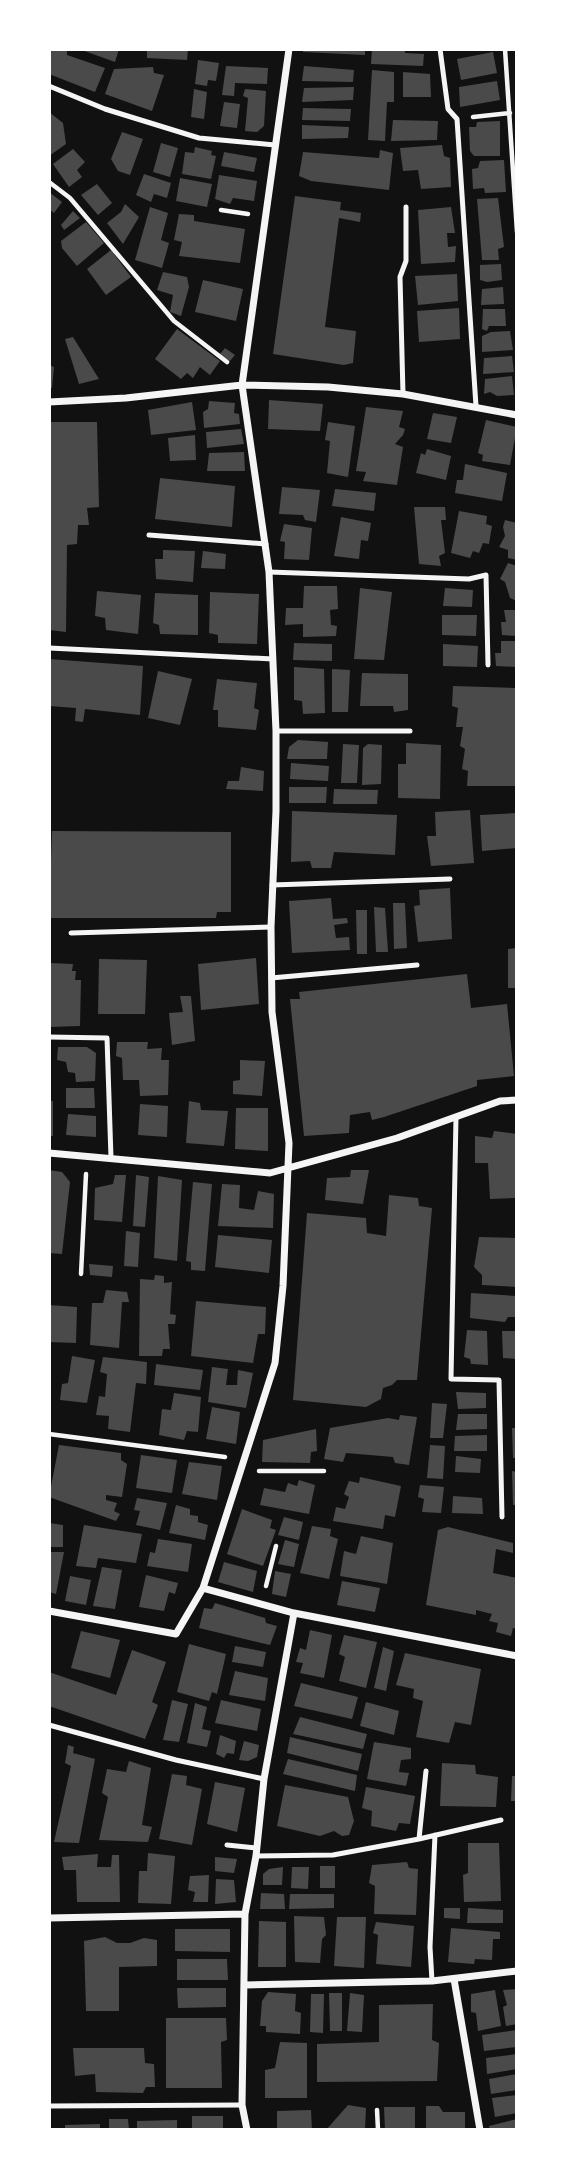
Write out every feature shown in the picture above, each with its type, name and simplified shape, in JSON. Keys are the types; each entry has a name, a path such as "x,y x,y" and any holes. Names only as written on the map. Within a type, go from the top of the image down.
{"street":[{"path":"49,1611 176,1634 203,1588 275,1363 283,1286 289,1169 289,1143 272,1012 271,927 276,731 269,572 242,384 289,49"},
{"path":"49,402 126,398 242,384 328,387 403,394 517,415"},
{"path":"49,1153 270,1173 397,1138 500,1101 517,1100"},
{"path":"203,1588 294,1614 517,1656"},
{"path":"247,2130 242,2105 245,1914 256,1852 264,1779 294,1614"},
{"path":"49,1918 245,1914"},
{"path":"245,1985 432,1981 517,1971"},
{"path":"454,1979 480,2130"}],"lane":[{"path":"440,49 449,109 457,119 476,406"},
{"path":"49,86 105,109 199,138 275,145"},
{"path":"403,394 400,277 406,261 406,207"},
{"path":"149,535 266,544"},
{"path":"269,572 469,579 486,575 488,665"},
{"path":"49,648 273,659"},
{"path":"276,731 411,731"},
{"path":"272,885 450,879"},
{"path":"71,933 271,927"},
{"path":"271,978 416,965"},
{"path":"49,1037 107,1038 111,1158"},
{"path":"456,1117 451,1379 499,1380 502,1517"},
{"path":"49,1725 176,1760 264,1779"},
{"path":"419,1839 426,1771"},
{"path":"228,1845 256,1852 333,1856 501,1819"},
{"path":"432,1981 429,1947 435,1835"},
{"path":"49,2106 242,2105"}],"path":[{"path":"505,49 517,232"},
{"path":"457,119 510,113"},
{"path":"49,182 70,198 174,321 243,374"},
{"path":"221,210 266,217"},
{"path":"80,1274 86,1156"},
{"path":"49,1434 245,1459"},
{"path":"241,1471 324,1471"},
{"path":"262,1604 276,1546"},
{"path":"377,2110 378,2130"}],"building":[{"path":"49,49 67,49 67,55 105,68 95,92 49,74"},
{"path":"79,49 119,49 115,62"},
{"path":"147,49 188,49 187,60 147,58"},
{"path":"303,49 365,49 365,55 303,52"},
{"path":"372,49 405,49 405,53 424,54 423,66 371,64"},
{"path":"493,52 497,73 461,80 457,59"},
{"path":"198,60 219,63 216,81 208,80 207,86 195,84"},
{"path":"226,66 268,68 267,84 235,83 234,96 222,95"},
{"path":"304,66 354,70 353,82 302,81"},
{"path":"153,67 154,73 164,75 152,111 105,94 114,69"},
{"path":"372,70 394,72 394,102 387,102 385,141 368,140"},
{"path":"403,72 430,74 431,97 403,97"},
{"path":"497,81 500,100 460,107 459,87"},
{"path":"354,87 353,100 302,102 304,88"},
{"path":"194,89 207,92 204,119 191,117"},
{"path":"245,89 266,91 264,126 257,132 245,131 248,98 243,96"},
{"path":"224,102 240,104 237,128 220,126"},
{"path":"303,108 351,109 350,121 302,120"},
{"path":"49,112 63,123 66,144 49,156"},
{"path":"393,120 438,121 437,140 391,141"},
{"path":"500,121 500,156 474,156 470,151 469,127 476,127 477,122"},
{"path":"302,125 349,127 348,138 302,139"},
{"path":"122,132 143,139 130,175 118,171 111,159"},
{"path":"161,143 178,148 170,177 153,172"},
{"path":"442,145 444,156 450,158 451,187 421,189 418,170 403,171 400,148"},
{"path":"195,147 212,151 211,155 216,156 211,179 182,174 185,152 194,153"},
{"path":"73,149 85,162 77,170 82,177 69,187 53,164"},
{"path":"380,150 393,153 389,190 311,181 299,176 303,152 379,158"},
{"path":"224,152 257,158 254,172 221,166"},
{"path":"504,160 506,192 485,193 484,188 473,189 472,169 478,168 480,161"},
{"path":"144,174 171,183 167,198 154,194 151,202 136,195"},
{"path":"219,175 257,181 254,201 233,198 230,204 215,199"},
{"path":"180,178 212,184 207,207 176,201"},
{"path":"97,184 112,203 98,215 81,195"},
{"path":"49,192 62,202 54,213 49,209"},
{"path":"295,196 341,202 340,210 361,213 360,222 339,218 325,327 356,331 353,363 344,365 273,354"},
{"path":"498,198 504,247 498,249 499,260 482,260 477,199"},
{"path":"125,204 139,217 123,244 107,223 121,212"},
{"path":"150,207 168,213 161,240 169,243 162,268 135,260"},
{"path":"451,207 455,233 447,233 448,247 456,246 455,262 421,264 418,210"},
{"path":"73,211 80,218 64,230 61,225"},
{"path":"179,214 194,215 194,221 245,229 240,263 179,256 182,242 174,240"},
{"path":"86,222 104,243 77,266 62,248 61,241"},
{"path":"111,250 131,277 106,295 87,269"},
{"path":"501,264 502,280 480,280 480,265"},
{"path":"163,272 187,277 189,287 181,316 170,312 173,295 157,290"},
{"path":"457,274 458,301 418,305 415,276"},
{"path":"203,280 243,289 236,321 195,312"},
{"path":"503,287 504,304 481,305 482,289"},
{"path":"459,308 460,339 419,342 417,311"},
{"path":"483,309 505,309 506,326 489,326 487,331 482,329"},
{"path":"177,329 220,361 210,375 200,367 193,378 187,373 181,379 155,359"},
{"path":"510,331 513,350 482,352 482,336 491,332"},
{"path":"73,337 99,379 79,384 65,339"},
{"path":"225,348 235,355 230,361 220,354"},
{"path":"512,356 514,372 483,374 484,358"},
{"path":"49,365 54,367 52,388 49,388"},
{"path":"512,376 514,395 497,396 490,392 484,394 485,379"},
{"path":"269,400 323,404 320,431 268,429"},
{"path":"209,401 235,403 234,413 239,414 240,424 204,428 203,412 208,409"},
{"path":"192,402 196,430 151,435 148,410"},
{"path":"366,407 403,411 399,427 405,429 395,444 403,447 397,485 363,481 366,472 356,471"},
{"path":"433,413 457,417 451,443 427,439"},
{"path":"486,420 517,427 510,465 482,461 483,455 478,453"},
{"path":"49,422 97,422 99,507 87,508 89,525 78,525 77,544 67,545 66,632 49,630"},
{"path":"328,422 355,426 348,477 327,473 330,441 325,440"},
{"path":"241,429 244,444 207,448 206,432"},
{"path":"195,435 196,460 170,461 168,438"},
{"path":"427,449 451,456 446,480 416,473 421,453 425,455"},
{"path":"244,452 245,471 207,471 209,453"},
{"path":"465,464 507,473 502,501 455,493 457,480 463,480"},
{"path":"160,478 235,486 232,527 155,519"},
{"path":"282,487 320,490 316,522 305,520 303,515 279,514"},
{"path":"335,489 376,493 374,511 332,506"},
{"path":"414,507 445,507 446,520 441,520 445,553 439,556 441,566 419,564"},
{"path":"459,511 487,516 486,524 492,526 489,544 483,543 479,553 473,551 470,558 451,553"},
{"path":"341,517 371,523 368,541 361,540 359,559 334,556"},
{"path":"505,520 517,523 517,560 508,558 508,550 499,547 505,536"},
{"path":"284,524 312,528 309,560 284,559 285,542 280,541"},
{"path":"163,550 195,551 193,582 156,579 155,559 163,559"},
{"path":"203,551 226,554 225,569 201,568"},
{"path":"508,563 517,566 517,601 510,598 505,582 500,579"},
{"path":"304,586 337,586 338,609 330,610 331,625 337,626 336,636 303,637 303,624 285,625 286,608 303,608"},
{"path":"360,588 392,592 384,660 354,659"},
{"path":"445,588 473,590 472,607 443,606"},
{"path":"97,591 141,595 138,634 106,630 105,618 95,616"},
{"path":"210,592 259,594 257,644 218,643 218,635 209,633"},
{"path":"155,593 198,595 198,635 160,634 159,625 153,623"},
{"path":"504,610 517,610 517,636 502,635 501,622 506,622"},
{"path":"442,615 477,615 476,636 442,635"},
{"path":"501,641 517,641 517,667 496,666 495,653 501,653"},
{"path":"294,643 332,644 332,661 293,660"},
{"path":"443,644 478,646 477,667 443,666"},
{"path":"49,659 143,666 140,715 85,709 83,722 75,721 76,708 49,706"},
{"path":"294,667 324,669 325,713 303,714 302,701 294,700"},
{"path":"332,669 350,670 348,712 332,712"},
{"path":"158,671 192,679 180,725 148,718"},
{"path":"362,673 408,674 408,710 394,712 393,706 360,706"},
{"path":"217,679 257,683 254,708 259,710 256,730 218,727 218,710 213,710"},
{"path":"453,686 517,688 517,786 467,786 468,771 462,769 465,749 460,746 463,727 456,727 458,708 452,706"},
{"path":"298,740 328,742 327,759 287,759 289,747"},
{"path":"406,743 441,745 440,799 398,798 398,764 406,764"},
{"path":"343,744 359,745 357,783 341,783"},
{"path":"368,744 382,745 381,784 362,785 363,748"},
{"path":"291,763 329,766 328,781 290,779"},
{"path":"241,767 264,771 263,791 226,789 228,781 239,781"},
{"path":"289,787 327,787 326,803 289,803"},
{"path":"334,789 378,790 377,804 333,804"},
{"path":"470,810 474,863 431,866 427,836 436,836 435,812"},
{"path":"292,811 397,815 395,855 334,852 331,868 312,868 310,861 291,862"},
{"path":"517,813 517,848 482,851 480,815"},
{"path":"52,831 231,832 231,912 217,912 216,918 49,918"},
{"path":"450,888 452,939 418,942 414,906 420,905 419,890"},
{"path":"331,898 333,919 347,918 348,923 334,925 336,938 349,937 350,950 292,953 289,901"},
{"path":"393,903 405,903 407,948 394,949"},
{"path":"374,907 385,908 388,952 376,952"},
{"path":"356,910 367,910 367,954 357,954"},
{"path":"517,948 517,988 508,988 508,949"},
{"path":"256,958 259,1004 201,1010 198,964"},
{"path":"99,959 147,960 145,1014 98,1014"},
{"path":"49,963 73,964 72,971 76,971 75,980 81,980 80,1026 49,1027"},
{"path":"467,974 471,1008 507,1004 514,1076 477,1080 477,1086 372,1120 370,1112 350,1115 349,1133 304,1136 290,999 300,999 299,992"},
{"path":"180,996 191,996 195,1041 172,1045 169,1013 183,1012"},
{"path":"117,1042 148,1042 147,1049 162,1048 161,1060 169,1060 168,1095 140,1096 139,1080 123,1080 122,1058 116,1056"},
{"path":"58,1047 87,1047 96,1053 95,1081 76,1082 75,1073 68,1072 66,1062 57,1060"},
{"path":"240,1060 265,1061 262,1096 233,1094 233,1081 240,1080"},
{"path":"66,1088 94,1088 95,1108 66,1108"},
{"path":"49,1101 53,1101 53,1136 49,1136"},
{"path":"189,1101 200,1103 201,1110 228,1111 224,1146 186,1143"},
{"path":"140,1104 168,1106 167,1137 138,1135"},
{"path":"236,1108 268,1108 268,1151 235,1149"},
{"path":"68,1114 96,1116 96,1137 66,1135"},
{"path":"494,1131 517,1134 517,1198 490,1199 488,1163 475,1163 475,1136 492,1138"},
{"path":"49,1170 62,1172 70,1182 62,1254 49,1253"},
{"path":"351,1170 369,1170 363,1204 325,1200 327,1178 350,1177"},
{"path":"115,1175 126,1175 122,1222 94,1220 95,1188 113,1184"},
{"path":"136,1175 149,1177 145,1227 133,1226"},
{"path":"158,1176 182,1180 177,1261 154,1258"},
{"path":"193,1182 212,1184 205,1271 191,1270 191,1262 186,1261"},
{"path":"222,1184 240,1185 239,1208 254,1210 258,1191 274,1194 273,1228 218,1226"},
{"path":"389,1195 418,1198 419,1206 432,1208 417,1380 397,1380 383,1388 381,1399 366,1407 293,1400 307,1213 366,1218 367,1233 386,1236"},
{"path":"126,1231 140,1233 138,1267 124,1266"},
{"path":"218,1235 272,1240 269,1273 215,1267"},
{"path":"479,1237 517,1238 517,1287 482,1285 482,1275 474,1267"},
{"path":"89,1264 113,1266 112,1277 90,1275"},
{"path":"155,1275 164,1276 164,1283 172,1282 170,1314 176,1315 175,1324 168,1324 170,1349 163,1349 162,1356 139,1356 140,1279 154,1280"},
{"path":"106,1290 127,1292 129,1302 122,1302 119,1348 90,1345 92,1303 103,1303"},
{"path":"471,1293 517,1296 517,1317 508,1317 505,1322 470,1318"},
{"path":"196,1301 266,1307 265,1334 258,1334 253,1363 191,1356"},
{"path":"49,1305 77,1307 76,1343 49,1342"},
{"path":"467,1330 487,1331 488,1365 471,1364 470,1359 464,1357"},
{"path":"502,1331 517,1331 517,1359 503,1358"},
{"path":"72,1356 95,1360 87,1403 60,1400 62,1384 68,1383"},
{"path":"103,1357 147,1362 146,1384 136,1383 130,1432 108,1429 109,1416 96,1415 99,1396 105,1397 107,1374 100,1372"},
{"path":"156,1364 203,1370 200,1390 154,1385"},
{"path":"212,1367 228,1369 226,1385 237,1385 238,1370 253,1373 246,1408 208,1402"},
{"path":"456,1392 486,1393 486,1408 458,1409"},
{"path":"174,1393 201,1397 198,1432 187,1431 184,1440 159,1435 162,1409 171,1410"},
{"path":"432,1403 447,1404 443,1438 430,1438"},
{"path":"212,1407 240,1412 236,1444 206,1439"},
{"path":"458,1414 487,1414 487,1429 456,1430"},
{"path":"400,1415 417,1417 409,1465 395,1463 393,1457 346,1453 343,1462 324,1459 330,1428 388,1418 399,1420"},
{"path":"512,1428 517,1428 517,1458 513,1458"},
{"path":"316,1429 317,1451 311,1452 310,1463 262,1462 263,1440"},
{"path":"487,1435 487,1451 454,1451 455,1436"},
{"path":"59,1445 121,1453 121,1460 127,1464 122,1497 106,1495 106,1500 117,1503 114,1511 120,1514 116,1521 49,1497"},
{"path":"430,1445 445,1446 443,1479 427,1478"},
{"path":"141,1455 177,1460 172,1493 136,1488"},
{"path":"456,1456 481,1459 480,1473 455,1472"},
{"path":"189,1462 222,1466 217,1500 182,1494"},
{"path":"512,1471 517,1472 517,1505 513,1505"},
{"path":"360,1477 401,1486 395,1517 385,1515 383,1529 333,1521 336,1507 345,1509 349,1497 344,1494 349,1481 359,1483"},
{"path":"299,1480 315,1485 309,1514 260,1505 264,1488 285,1492 288,1483 297,1486"},
{"path":"420,1485 444,1487 441,1513 422,1512 424,1499 418,1497"},
{"path":"453,1496 482,1498 483,1514 452,1513"},
{"path":"137,1498 167,1503 160,1530 136,1525 140,1511 134,1510"},
{"path":"176,1505 190,1509 190,1515 198,1516 198,1522 208,1525 205,1540 169,1533"},
{"path":"242,1509 272,1520 270,1528 276,1530 263,1566 227,1554"},
{"path":"284,1517 303,1522 299,1540 278,1535"},
{"path":"49,1523 63,1525 63,1547 49,1547"},
{"path":"84,1525 142,1534 136,1563 98,1558 96,1568 76,1566"},
{"path":"312,1526 331,1529 330,1536 338,1539 329,1579 300,1573"},
{"path":"448,1527 513,1543 513,1553 496,1549 493,1573 517,1578 517,1629 513,1628 511,1636 496,1632 498,1623 489,1621 492,1614 476,1610 476,1615 426,1605 438,1530"},
{"path":"361,1536 393,1543 387,1584 340,1576 344,1551 356,1554"},
{"path":"158,1539 192,1544 188,1572 147,1566 150,1552 155,1553"},
{"path":"285,1540 299,1544 294,1567 278,1564"},
{"path":"49,1552 64,1552 56,1594 49,1592"},
{"path":"224,1562 257,1571 253,1592 218,1582"},
{"path":"102,1567 122,1570 115,1609 93,1606"},
{"path":"275,1571 291,1574 286,1597 272,1594"},
{"path":"146,1575 178,1583 175,1594 169,1592 164,1611 139,1607"},
{"path":"70,1576 91,1580 86,1605 65,1601"},
{"path":"342,1581 380,1588 375,1612 337,1605"},
{"path":"215,1603 265,1618 266,1623 277,1626 270,1645 199,1628 204,1608 212,1609"},
{"path":"310,1630 332,1635 324,1678 300,1673 303,1663 296,1662 300,1648 306,1650"},
{"path":"81,1631 120,1640 110,1678 71,1668"},
{"path":"344,1635 377,1642 366,1688 339,1681 345,1657 339,1654"},
{"path":"189,1644 226,1654 217,1694 212,1692 209,1701 177,1692"},
{"path":"235,1646 266,1652 263,1667 232,1662"},
{"path":"383,1647 394,1651 386,1691 374,1688"},
{"path":"132,1650 166,1662 152,1702 158,1705 145,1739 49,1706 49,1672 116,1695"},
{"path":"405,1653 481,1669 471,1725 455,1722 449,1743 416,1737 423,1701 413,1698 414,1689 396,1685"},
{"path":"235,1671 268,1678 265,1701 229,1695"},
{"path":"301,1683 358,1697 352,1719 294,1706"},
{"path":"172,1700 188,1704 179,1742 163,1740"},
{"path":"221,1700 261,1709 257,1731 215,1723"},
{"path":"366,1702 399,1711 394,1735 360,1726"},
{"path":"195,1703 207,1707 202,1729 211,1731 207,1747 187,1743"},
{"path":"300,1717 367,1734 363,1749 293,1734"},
{"path":"220,1735 236,1741 234,1754 227,1753 224,1758 216,1754"},
{"path":"290,1737 362,1754 358,1771 287,1753"},
{"path":"244,1741 259,1745 257,1757 248,1761 239,1760"},
{"path":"374,1742 411,1748 411,1759 401,1760 399,1772 409,1773 406,1786 367,1779"},
{"path":"68,1745 74,1747 73,1753 95,1759 79,1843 54,1842 71,1766 65,1763"},
{"path":"288,1759 357,1775 355,1791 283,1774"},
{"path":"129,1761 151,1768 142,1825 152,1827 148,1842 99,1840 108,1797 102,1793 107,1769 126,1772"},
{"path":"442,1763 475,1765 476,1774 498,1777 496,1807 440,1806"},
{"path":"172,1774 187,1776 186,1785 202,1789 192,1845 159,1839"},
{"path":"512,1776 517,1776 517,1801 511,1801"},
{"path":"215,1782 245,1788 237,1832 207,1824"},
{"path":"285,1785 348,1797 354,1821 349,1835 342,1836 334,1831 320,1836 277,1826"},
{"path":"366,1787 415,1796 410,1824 399,1823 396,1831 371,1826 372,1811 362,1808"},
{"path":"468,1843 499,1843 501,1901 464,1902 463,1875 468,1873"},
{"path":"148,1853 175,1856 171,1904 138,1903 139,1871 147,1871"},
{"path":"98,1854 97,1867 111,1867 112,1855 119,1855 120,1902 77,1902 76,1870 64,1870 62,1857"},
{"path":"215,1857 237,1859 234,1873 215,1871"},
{"path":"407,1862 409,1868 418,1869 416,1915 374,1914 375,1886 369,1883 372,1865"},
{"path":"320,1866 335,1866 335,1888 320,1888"},
{"path":"283,1867 282,1885 263,1885 263,1874 269,1869"},
{"path":"292,1867 309,1867 308,1889 291,1888"},
{"path":"209,1875 208,1902 193,1902 195,1892 188,1890 190,1876"},
{"path":"216,1879 234,1880 236,1902 215,1904"},
{"path":"261,1893 284,1894 285,1909 260,1909"},
{"path":"290,1894 334,1894 334,1908 289,1909"},
{"path":"444,1908 460,1908 460,1919 444,1918"},
{"path":"468,1908 503,1910 503,1923 467,1923"},
{"path":"294,1916 324,1917 326,1935 322,1939 320,1963 295,1962"},
{"path":"337,1917 366,1917 364,1968 334,1966"},
{"path":"259,1921 286,1922 286,1967 258,1967"},
{"path":"376,1922 414,1926 411,1967 376,1964 378,1935 373,1933"},
{"path":"451,1928 500,1932 500,1939 493,1939 492,1960 475,1959 474,1964 448,1962"},
{"path":"175,1929 230,1929 230,1952 175,1951"},
{"path":"105,1937 117,1943 130,1943 144,1938 157,1940 157,1966 119,1967 119,2011 86,2011 84,1941"},
{"path":"177,1959 227,1959 228,1980 177,1980"},
{"path":"177,1988 226,1988 226,2007 178,2008"},
{"path":"517,1989 517,2024 506,2026 503,2007 507,2005 503,1990"},
{"path":"495,1990 501,2026 478,2031 476,2013 471,2012 471,1994"},
{"path":"268,1992 296,1994 295,2011 301,2013 300,2034 266,2032 266,2026 260,2026 262,2001"},
{"path":"329,1993 342,1993 342,2031 330,2031"},
{"path":"350,1993 364,1995 362,2032 347,2031"},
{"path":"311,1994 324,1994 323,2033 310,2032"},
{"path":"433,2004 432,2040 439,2043 437,2081 317,2082 317,2044 379,2042 379,2005"},
{"path":"166,2018 226,2018 227,2040 221,2042 222,2088 166,2088"},
{"path":"517,2030 517,2047 484,2051 482,2035"},
{"path":"280,2042 307,2043 307,2098 265,2098 265,2070 275,2068"},
{"path":"73,2048 144,2048 145,2063 154,2064 155,2087 146,2087 143,2093 96,2092 95,2074 75,2076"},
{"path":"517,2054 517,2069 487,2074 486,2058"},
{"path":"517,2074 517,2090 491,2094 489,2079"},
{"path":"517,2095 517,2113 495,2117 492,2098"},
{"path":"348,2105 366,2108 365,2130 326,2130"},
{"path":"426,2106 439,2106 443,2112 465,2112 465,2128 426,2130"},
{"path":"384,2107 415,2107 415,2129 385,2130"},
{"path":"311,2110 312,2130 277,2130 277,2111"},
{"path":"192,2116 223,2116 223,2128 228,2130 192,2130"},
{"path":"109,2119 128,2119 129,2130 109,2130"},
{"path":"517,2119 517,2130 490,2130 489,2126"},
{"path":"177,2120 177,2130 137,2130 137,2121"},
{"path":"100,2124 100,2130 65,2130 65,2125"}]}
